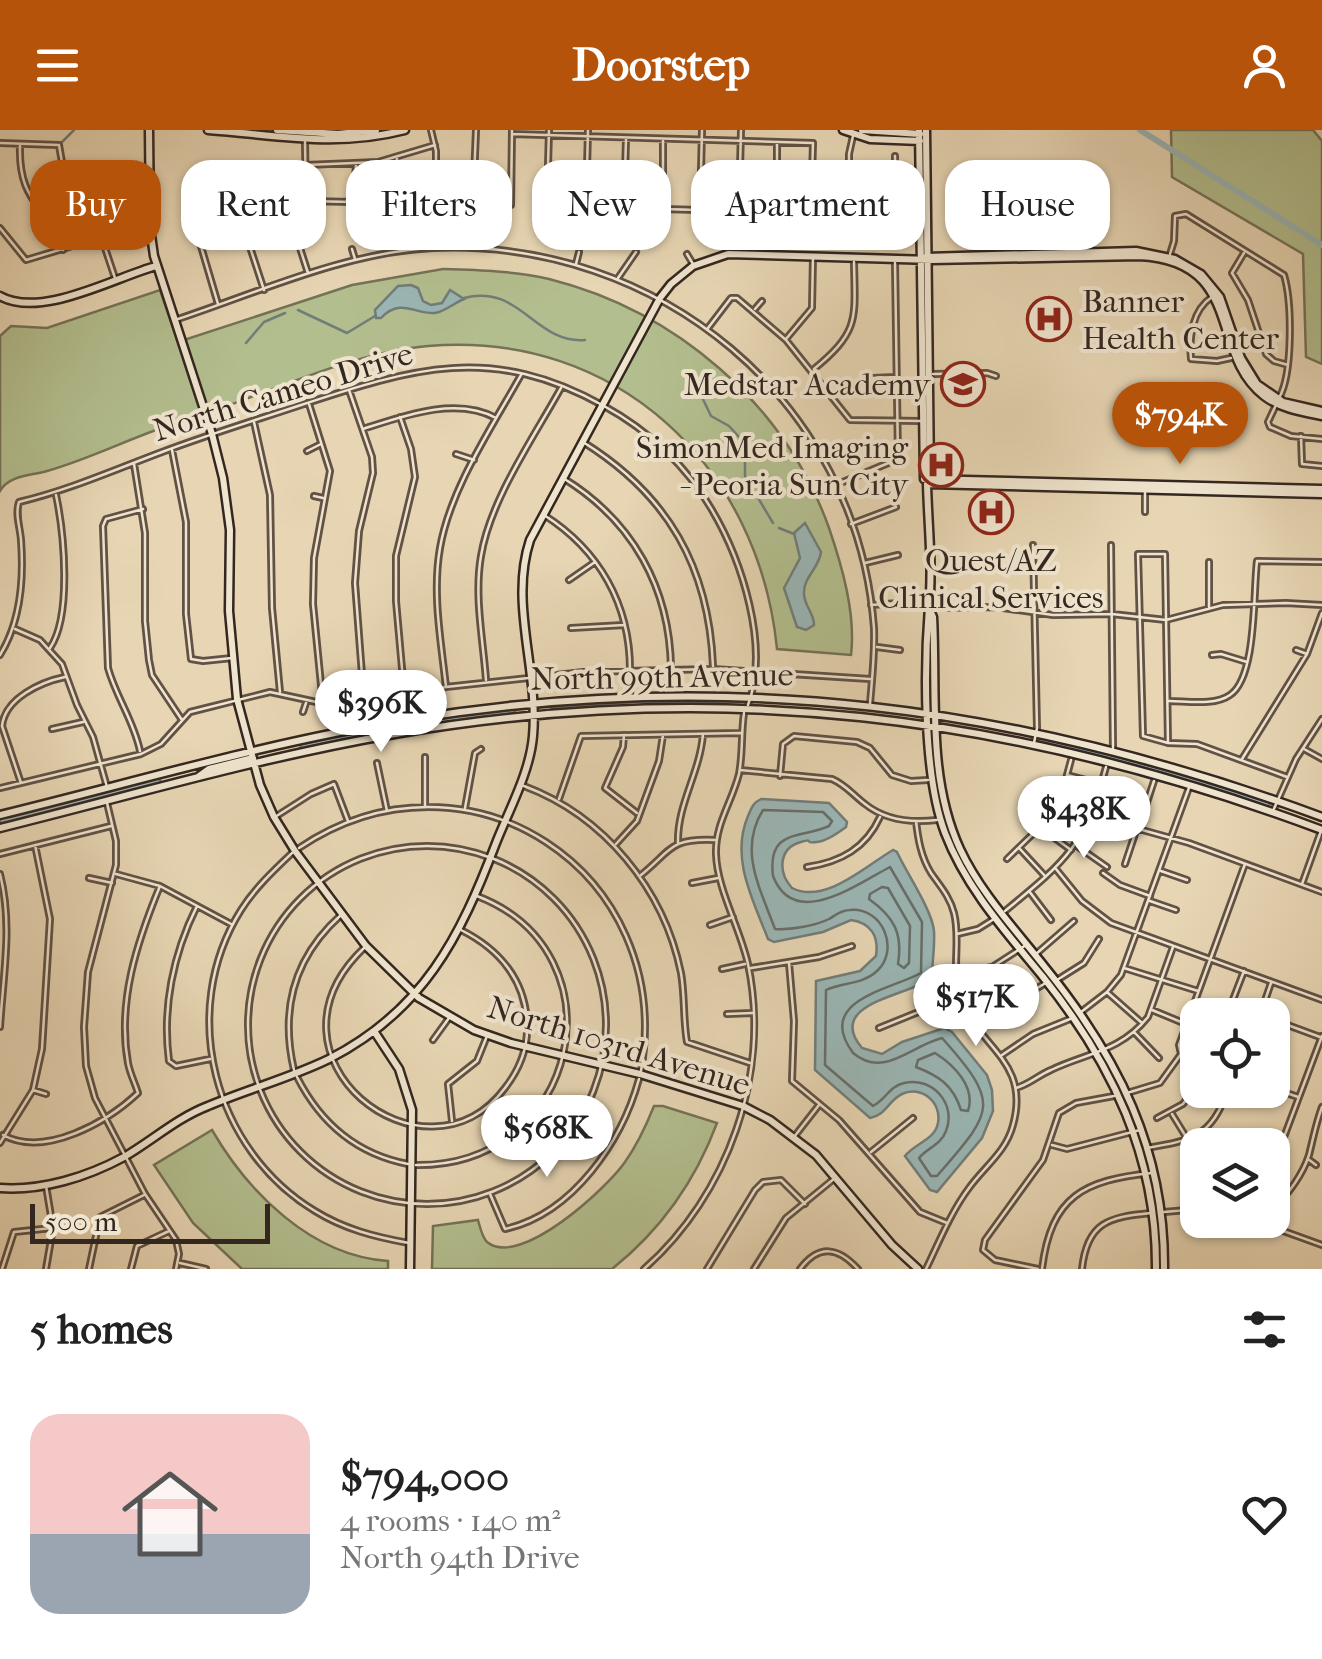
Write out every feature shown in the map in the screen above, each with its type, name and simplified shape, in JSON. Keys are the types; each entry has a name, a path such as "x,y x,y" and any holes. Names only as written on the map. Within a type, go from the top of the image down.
{"street":[{"name":"North 103rd Avenue","path":"149,130 150,228 156,266 212,434 228,501 237,700 274,817 295,851 366,946 415,994 449,1018 487,1036 640,1074 743,1106 794,1136 918,1269"},
{"path":"208,130 306,135 405,130"},
{"path":"277,130 306,135"},
{"path":"431,130 436,160"},
{"path":"475,160 476,130"},
{"path":"587,160 588,130"},
{"path":"701,160 702,130"},
{"path":"663,138 663,209 738,210 741,130"},
{"path":"843,130 886,141 922,135"},
{"path":"854,135 867,131 922,135"},
{"path":"512,160 512,132 813,143 811,212 777,212 777,142"},
{"path":"549,133 549,206 624,208 626,137"},
{"path":"304,160 306,135"},
{"path":"851,160 854,135"},
{"path":"922,135 925,374 930,444 927,481"},
{"path":"0,143 59,144 62,160"},
{"path":"20,143 22,179 30,197"},
{"path":"383,160 436,145"},
{"path":"895,156 895,160"},
{"path":"1169,256 1177,214 1190,216 1284,276 1290,365 1287,384 1268,425 1280,432 1322,439"},
{"path":"0,228 26,260 63,250"},
{"path":"174,320 355,260 428,248 515,250 576,264 660,298 707,329 754,368 787,405 836,486 863,564 871,605 874,646 870,705"},
{"path":"106,250 115,279"},
{"path":"202,250 219,305"},
{"path":"251,250 264,290"},
{"path":"301,250 309,275"},
{"path":"352,250 355,260"},
{"path":"1246,250 1232,274 1248,300 1266,354 1274,361 1290,365"},
{"path":"576,264 580,252"},
{"path":"618,278 636,252"},
{"path":"687,254 694,266"},
{"path":"0,1188 46,1185 125,1156 189,1114 332,1057 374,1030 415,994 461,930 532,744 522,574 530,540 660,298 694,266 734,254 1169,256 1190,269 1216,294 1230,319 1251,380"},
{"path":"1152,254 1190,269"},
{"path":"786,340 812,308 813,255"},
{"path":"812,370 841,346 853,323 854,256"},
{"path":"836,486 898,459 896,257"},
{"path":"1,299 38,304 156,266"},
{"path":"1216,294 1235,356 1251,380 1278,402 1322,414"},
{"path":"1216,294 1198,310 1190,338 1190,360 1217,361 1235,356"},
{"path":"707,329 732,298 754,310 786,340 850,420 923,421"},
{"path":"754,310 762,301"},
{"name":"North Cameo Drive","path":"14,628 20,592 17,504 212,434 399,374 442,368 522,373 602,404 634,424 673,458 720,522 747,596 754,670 740,770 716,840"},
{"path":"446,687 437,589 440,548 450,510 522,373"},
{"path":"925,374 996,376"},
{"path":"925,374 923,421 933,719 936,779 944,818 967,879 1052,980"},
{"path":"873,378 898,377"},
{"path":"486,682 478,597 485,537 562,386"},
{"path":"348,389 374,473 359,531 355,583 364,700"},
{"path":"309,402 330,471 313,581 323,705"},
{"path":"362,429 400,417 453,409 483,412 497,419"},
{"path":"400,417 412,450 414,477 396,556 405,693"},
{"path":"254,420 270,495 272,608 280,692"},
{"path":"923,421 930,444"},
{"path":"1301,436 1302,464 1322,466"},
{"path":"582,441 629,475 674,528 694,566 705,599 713,669"},
{"path":"306,450 323,444"},
{"path":"172,448 186,522 186,614 191,659 233,658"},
{"path":"456,454 475,460"},
{"path":"134,462 143,509 149,660 152,674 182,720"},
{"path":"562,478 608,512 644,558 666,616 671,669"},
{"path":"927,481 1322,492"},
{"path":"1144,512 1145,487"},
{"path":"50,648 63,618 63,539 56,493"},
{"path":"314,496 325,498"},
{"path":"851,524 896,507"},
{"path":"140,754 132,722 108,668 103,526 106,519 143,509"},
{"path":"542,514 582,544 616,594 625,625 630,670"},
{"path":"1111,544 1113,750"},
{"path":"1162,544 1168,743"},
{"path":"1033,545 1034,743"},
{"path":"1163,554 1138,554 1140,732 1168,743 1197,744 1287,776"},
{"path":"863,564 898,556"},
{"path":"569,580 596,561"},
{"path":"1167,702 1211,701 1231,695 1240,684 1248,662 1257,561 1322,562"},
{"path":"1209,562 1209,609"},
{"path":"871,605 899,603"},
{"path":"930,608 996,607 1166,620 1251,603 1322,605"},
{"path":"1242,760 1307,654 1322,613"},
{"path":"572,628 625,625"},
{"path":"0,656 14,628 50,648 67,676 93,737 108,789"},
{"path":"874,646 900,650"},
{"path":"1296,650 1307,654"},
{"path":"1212,654 1248,662"},
{"path":"0,788 140,754 160,744 182,720 200,708 280,692 323,705 530,676 671,669 754,670 872,679"},
{"path":"21,783 2,726 3,717 32,687 67,676"},
{"name":"North 99th Avenue","path":"0,828 196,779 253,758 404,720 532,703 620,697 751,697 870,705 933,719 1108,760 1322,830"},
{"path":"304,712 307,701"},
{"name":"North 99th Avenue","path":"0,815 165,775 386,735 533,715 623,708 746,709 933,719 1036,731 1113,750 1322,817"},
{"path":"1273,812 1287,776 1322,719"},
{"path":"52,729 84,721"},
{"path":"678,843 681,814 701,758 702,732"},
{"path":"624,734 623,747 606,788 640,814"},
{"path":"615,845 640,814 659,761 663,734"},
{"path":"558,801 581,736 743,734"},
{"path":"780,776 784,744 794,736 857,742 870,748 892,775 911,781 936,779"},
{"path":"1303,748 1322,759"},
{"path":"465,810 475,753 481,749"},
{"path":"425,757 425,807"},
{"path":"1007,859 1040,827 1056,803 1071,760"},
{"path":"957,934 978,930 1056,869 1076,845 1092,816 1108,760"},
{"path":"378,763 387,810"},
{"path":"740,770 832,779 882,814 916,821 944,818"},
{"path":"165,775 168,786"},
{"path":"1067,775 1133,792"},
{"path":"331,776 349,821"},
{"path":"1125,864 1154,781"},
{"path":"274,817 334,784"},
{"path":"519,784 558,801 615,845 639,876 665,922 676,952 687,1042 752,1063"},
{"path":"1002,1054 1033,1034 1077,1014 1107,992 1124,968 1191,784"},
{"path":"106,801 117,855 113,884 92,954 84,1006 86,1066 95,1098 145,1194 178,1246 176,1269"},
{"path":"1056,803 1172,838 1322,892"},
{"path":"410,1243 348,1228 303,1204 265,1170 222,1100 211,1059 208,1031 212,986 233,924 263,881 295,851 349,821 387,810 425,807 465,810 504,820 541,838 578,866 604,895 635,956 644,995 646,1028 640,1074 616,1136 597,1164 570,1192 539,1214 505,1228 490,1194"},
{"path":"808,867 832,861 862,845 882,814"},
{"path":"916,821 922,853 953,908 960,996 975,1025 1002,1054 1016,1088 1015,1121 1006,1144 971,1186 926,1269"},
{"path":"0,854 112,826"},
{"path":"1040,827 1072,850"},
{"path":"1302,884 1322,830"},
{"path":"639,876 660,854 678,843 716,840 720,878 749,966 753,1013 752,1063 728,1153 683,1230 651,1267 644,1269"},
{"path":"0,1143 33,1090 42,1049 50,919 35,845"},
{"path":"1076,845 1106,867"},
{"path":"405,846 444,846 491,856 538,883 570,916 586,940 603,988 607,1020 602,1064 591,1100 559,1147 521,1179 490,1194 452,1203 411,1205 368,1194 314,1164 288,1138 258,1087 248,1036 256,972 280,924 318,882 363,857 405,846"},
{"path":"1020,849 1046,877"},
{"path":"1197,998 1246,863"},
{"path":"1056,869 1100,917 1322,1000"},
{"path":"1159,870 1187,880"},
{"path":"1104,873 1176,910"},
{"path":"0,874 7,900 8,934 0,1027"},
{"path":"115,874 160,886 233,924"},
{"path":"89,878 113,884"},
{"path":"692,883 720,878"},
{"path":"3,1136 23,1144 50,1140 105,1117 138,1093 128,1063 127,1000 139,938 160,886"},
{"path":"1028,891 1051,920"},
{"path":"342,914 314,944 291,993 287,1031 296,1073 313,1106 340,1134 380,1157 412,1164 459,1162 504,1142 525,1125 542,1106 564,1055 566,1011 548,957 521,924 476,896"},
{"path":"196,906 172,974 168,1052 176,1066 211,1059"},
{"path":"710,925 735,916"},
{"path":"1035,955 1074,920"},
{"path":"366,946 334,987 327,1030 332,1057 345,1082 363,1103 412,1125 452,1122 476,1114 502,1093 514,1076 525,1047 526,1013 517,982 500,956 461,930"},
{"path":"975,1025 1084,963 1099,938"},
{"path":"722,969 788,962 852,946"},
{"path":"1016,1088 1102,1051 1142,1024 1173,946"},
{"path":"1024,947 1035,955 1077,1014 1124,1094 1150,1174 1164,1269"},
{"path":"956,974 992,967 1024,947"},
{"path":"788,962 794,1021 790,1073 797,1087 820,1103 870,1153 920,1212 948,1224"},
{"path":"1124,968 1199,992"},
{"path":"1234,998 1244,971"},
{"path":"1266,998 1272,982"},
{"path":"1107,992 1142,1024"},
{"path":"879,1028 960,996"},
{"path":"1150,1009 1180,1022"},
{"path":"727,1014 753,1013"},
{"path":"433,1040 449,1018"},
{"path":"1288,1128 1322,1037 1290,1026"},
{"path":"374,1030 405,1081 412,1125 410,1269"},
{"path":"1133,1031 1159,1058"},
{"path":"452,1122 448,1084 477,1061 487,1036"},
{"path":"1150,1174 1102,1180 1070,1199 1051,1226 1040,1269 990,1258 983,1244 1005,1208 1034,1174 1065,1106 1160,1082 1180,1052"},
{"path":"33,1090 46,1094"},
{"path":"1290,1095 1299,1098"},
{"path":"794,1136 820,1103"},
{"path":"1157,1118 1180,1105"},
{"path":"1290,1189 1307,1158 1322,1107"},
{"path":"1171,1113 1180,1128"},
{"path":"870,1153 912,1118"},
{"path":"1050,1144 1067,1148 1138,1131"},
{"path":"1138,1131 1148,1148 1150,1174"},
{"path":"1148,1148 1180,1142"},
{"path":"1307,1158 1316,1165"},
{"path":"767,1173 769,1181"},
{"path":"754,1269 786,1218 836,1178"},
{"path":"708,1269 755,1190 769,1181 781,1180 805,1204"},
{"path":"46,1185 53,1228 46,1269"},
{"path":"89,1269 100,1217 145,1194"},
{"path":"1082,1269 1087,1243 1102,1224 1113,1218 1180,1211"},
{"path":"2,1269 14,1232 53,1228"},
{"path":"131,1269 138,1246 170,1230"},
{"path":"1290,1232 1322,1245"},
{"path":"1156,1269 1160,1246"},
{"path":"800,1269 814,1253 829,1249 840,1252 858,1269"},
{"path":"178,1262 206,1269"}],"green space":[{"path":"1171,130 1313,130 1322,141 1322,364 1306,357 1303,254 1172,177"},
{"path":"443,269 536,276 596,294 682,339 720,369 755,403 785,441 810,483 843,574 850,607 851,655 777,649 765,583 741,522 708,468 666,423 616,387 559,361 496,347 428,346 366,357 64,466 14,479 0,491 0,336 11,326 47,328 160,290 178,342 352,285"},
{"path":"654,1106 717,1123 675,1204 612,1269 432,1269 433,1226 478,1220 487,1242 502,1247 520,1245 562,1222 625,1162"},
{"path":"212,1130 244,1176 285,1217 333,1247 388,1261 388,1269 242,1269 193,1223 154,1165"}],"water":[{"path":"411,285 431,305 442,303 450,290 464,299 435,313 402,308 376,318 375,310 398,286"},
{"path":"805,523 821,552 805,587 804,597 814,625 806,630 797,627 784,588 800,558 794,533"},
{"path":"514,707 515,713 302,751 300,744 399,723"},
{"path":"1040,735 1108,750 1271,801 1268,808 1141,767 1038,741"},
{"path":"159,778 162,784 0,825 0,817"},
{"path":"761,799 829,803 847,822 846,827 828,838 801,842 788,850 783,868 792,888 805,892 832,887 893,850 929,913 934,931 932,978 861,1011 854,1021 853,1033 862,1048 882,1054 902,1042 944,1028 952,1032 987,1075 993,1111 982,1138 937,1192 930,1190 905,1156 936,1129 937,1108 929,1097 916,1092 902,1094 870,1118 815,1070 816,981 860,971 876,956 876,942 868,927 851,920 823,932 774,942 768,939 750,894 741,847 748,816"}],"waterway":[{"path":"61,143 74,130"},
{"path":"1140,130 1322,245"},
{"path":"464,298 500,299 553,333 585,340"},
{"path":"298,310 347,333 375,316"},
{"path":"246,343 264,322 285,313"},
{"path":"686,376 711,416 740,438 745,449 745,476 773,523"},
{"path":"779,528 794,534"},
{"path":"551,708 634,702 744,702"}],"place":[{"name":"Banner Health Center","path":"1049,319"},
{"name":"Medstar Academy","path":"963,384"},
{"name":"SimonMed Imaging - Peoria Sun City","path":"941,465"},
{"name":"Quest/AZ Clinical Services","path":"991,512"}]}
